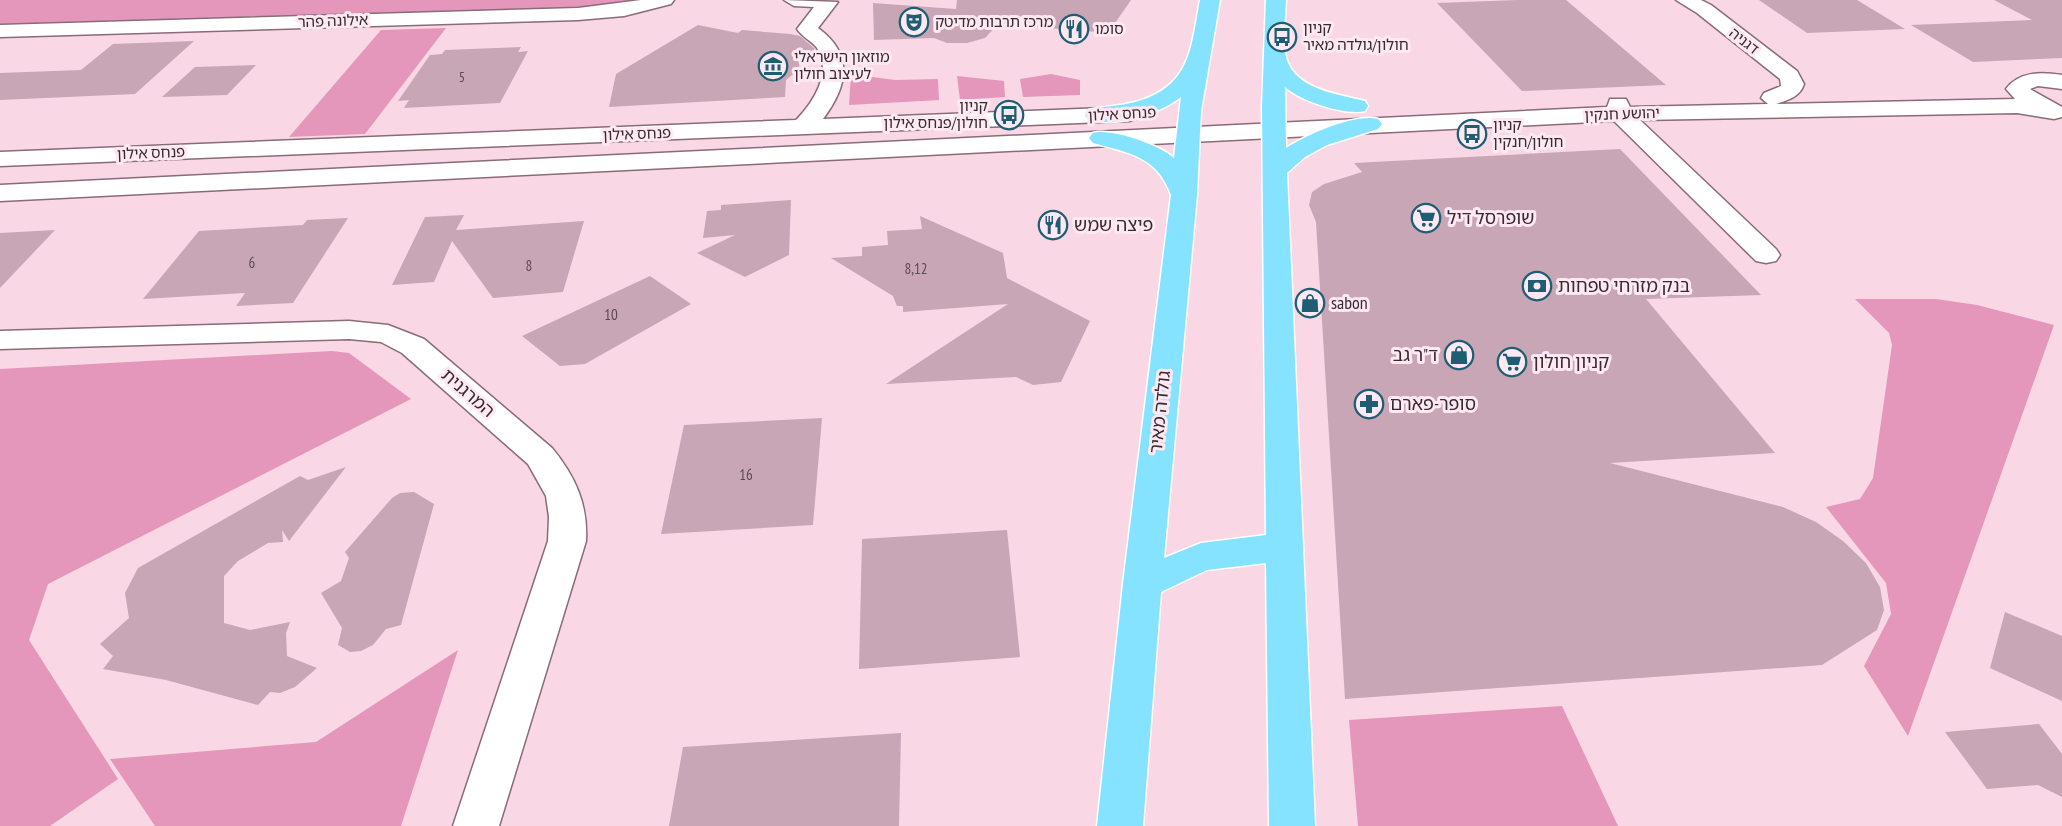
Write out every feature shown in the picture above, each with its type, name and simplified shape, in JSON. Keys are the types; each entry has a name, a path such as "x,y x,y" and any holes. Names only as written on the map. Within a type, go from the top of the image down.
{"main road":[{"name":"גולדה מאיר","path":"1120,826 1142,584 1190,122 1210,0"},
{"path":"1276,0 1274,118 1292,826"},
{"path":"1275,55 1285,78 1292,84 1363,115"},
{"path":"1099,127 1168,99 1189,78 1199,60"},
{"path":"1276,170 1288,156 1363,115"},
{"path":"1099,127 1159,157 1179,178 1184,195"},
{"path":"1142,584 1201,557 1286,546"}],"street":[{"name":"אילונה פהר","path":"0,31 578,14 632,8 664,0"},
{"path":"794,0 828,2 807,29 824,43 832,66 832,82 821,108 803,127"},
{"name":"דגניה","path":"1696,3 1784,72 1815,86 1863,98"},
{"path":"1772,98 1791,90 1792,81 1784,72"},
{"name":"יהושע חנקין","path":"1363,115 1625,114 1772,98 1998,94 2018,89 2021,84 2029,81 2062,82"},
{"path":"2018,89 2029,100 2058,113"},
{"name":"יהושע חנקין","path":"1274,118 2017,106 2058,113"},
{"path":"1625,114 1766,255"},
{"name":"פנחס אילון","path":"0,193 1274,118"},
{"name":"פנחס אילון","path":"0,159 803,127 1099,127"},
{"name":"המרגנית","path":"0,340 350,330 388,334 413,346 540,456 553,472 566,499 569,519 567,542 476,826"}],"shaded area":[{"path":"0,0 639,0 586,7 0,24"},
{"path":"446,28 365,134 289,137 381,30"},
{"path":"851,74 895,80 938,79 939,100 849,105"},
{"path":"1051,74 1080,80 1080,95 1023,97 1020,79"},
{"path":"957,76 1004,81 1005,97 960,100"},
{"path":"1855,299 1936,299 1977,305 2054,325 1908,736 1864,666 1891,614 1886,583 1826,507 1860,499 1873,478 1892,345 1889,333"},
{"path":"332,351 349,353 411,399 48,584 29,640 118,779 50,826 0,826 0,369"},
{"path":"458,650 401,826 155,826 110,759 316,742"},
{"path":"1562,706 1618,826 1358,826 1349,720"}],"building":[{"name":"מרכז תרבות מדיטק","path":"957,0 1131,0 1113,26 1099,32 998,24 985,38 967,43 947,43 934,38 874,40 873,3 956,9"},
{"path":"1566,0 1666,85 1522,91 1437,3"},
{"path":"1759,0 1857,0 1905,29 1807,33"},
{"path":"1994,0 2062,0 2062,58 1973,62 1911,25 2032,20"},
{"name":"מוזאון הישראלי לעיצוב חולון","path":"698,25 738,33 742,30 800,36 815,49 801,59 798,70 786,80 785,97 609,107 616,74"},
{"path":"194,41 135,94 0,100 0,73 81,70 113,44"},
{"path":"521,47 518,52 528,51 500,103 404,108 409,100 398,101 430,55 442,54 445,50"},
{"path":"256,65 227,95 162,97 195,67"},
{"name":"קניון חולון","path":"1620,149 1761,295 1646,299 1775,453 1610,463 1783,507 1816,522 1843,541 1866,563 1880,587 1884,610 1877,630 1822,665 1345,699 1316,222 1309,205 1312,192 1324,184 1362,172 1354,163"},
{"path":"791,200 789,255 745,277 697,253 735,235 703,238 707,211 721,210 721,205"},
{"path":"464,215 456,230 584,221 563,292 493,298 452,241 434,282 392,285 425,217"},
{"path":"920,216 1003,253 1007,278 1090,321 1061,382 1033,385 1016,377 886,384 1008,304 903,312 903,306 897,306 893,296 831,258 862,256 862,247 888,245 887,231 922,229"},
{"path":"348,218 293,303 236,306 245,293 143,299 199,231 303,225 307,220"},
{"path":"55,230 0,288 0,233"},
{"path":"650,276 691,304 585,364 560,366 522,336"},
{"path":"822,418 813,525 661,534 684,425"},
{"path":"346,467 289,541 282,530 283,542 268,543 238,561 224,576 224,623 250,630 290,622 286,633 287,656 317,668 295,687 280,693 270,692 258,705 166,680 103,669 113,656 100,644 129,618 125,593 138,568 300,476 308,480"},
{"path":"414,492 434,504 401,625 386,629 373,645 361,651 350,652 338,645 342,628 321,593 341,581 349,558 345,552 392,498 400,493"},
{"path":"1007,530 1020,657 859,669 862,539"},
{"path":"2005,612 2062,636 2062,701 1990,668"},
{"path":"2039,724 2062,754 2062,797 2038,785 1987,789 1945,732"},
{"path":"901,733 899,826 669,826 683,747"}],"place":[{"name":"מרכז תרבות מדיטק","path":"914,22"},
{"name":"סומו","path":"1074,29"},
{"name":"קניון חולון/גולדה מאיר","path":"1282,37"},
{"name":"מוזאון הישראלי לעיצוב חולון","path":"773,66"},
{"name":"קניון חולון/פנחס אילון","path":"1009,115"},
{"name":"קניון חולון/חנקין","path":"1472,134"},
{"name":"שופרסל דיל","path":"1426,218"},
{"name":"פיצה שמש","path":"1053,225"},
{"name":"בנק מזרחי טפחות","path":"1537,286"},
{"name":"sabon","path":"1310,303"},
{"name":"ד\"ר גב","path":"1459,355"},
{"name":"קניון חולון","path":"1512,362"},
{"name":"סופר-פארם","path":"1369,404"}]}
